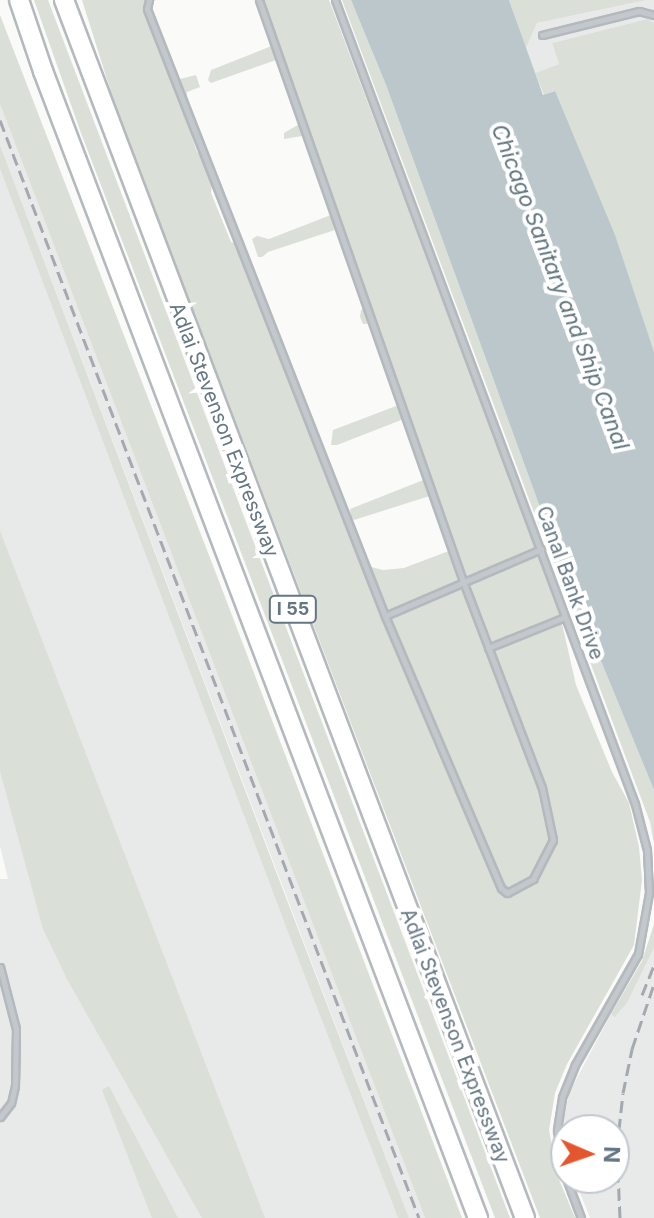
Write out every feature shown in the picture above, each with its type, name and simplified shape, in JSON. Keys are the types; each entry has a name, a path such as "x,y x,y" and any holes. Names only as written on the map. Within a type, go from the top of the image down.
{"highway":[{"path":"9,0 43,71"},
{"name":"Adlai Stevenson Expressway","path":"19,0 43,71 478,1218"},
{"name":"Adlai Stevenson Expressway","path":"64,0 525,1218"}],"lane":[{"path":"149,0 147,9 385,616 501,888 507,893 533,879 553,840 542,788 463,581 259,0"},
{"name":"Canal Bank Drive","path":"335,0 635,804 649,873 646,918 638,954 575,1065 562,1098 560,1114"},
{"path":"542,35 639,11 654,15"},
{"path":"385,616 541,549"},
{"path":"488,648 565,616"},
{"path":"0,967 16,1029 15,1086 11,1103 0,1117"},
{"name":"Canal Bank Drive","path":"572,1194 581,1218"}],"shaded area":[{"path":"34,0 48,0 510,1218 495,1218 81,133"},
{"path":"82,0 156,0 144,7 172,81 196,75 200,87 187,92 185,117 197,152 214,165 211,193 231,242 242,245 248,258 247,276 271,334 282,341 283,360 312,438 321,444 322,467 363,565 383,570 404,568 454,549 436,494 354,520 351,517 350,509 431,477 409,417 331,445 333,430 404,403 375,323 363,324 360,317 361,310 371,306 341,228 258,257 252,239 257,236 269,239 336,213 308,135 284,139 284,133 303,122 279,59 211,83 208,80 211,70 274,45 257,0 329,0 558,606 576,685 612,772 629,803 639,847 642,880 634,945 567,1064 550,1114 550,1194 565,1194 575,1218 540,1218 116,108"},
{"path":"342,0 351,0 386,85 557,554 654,790 654,844 650,822"},
{"path":"509,0 647,0 537,23 526,48"},
{"path":"654,0 654,23 647,19 552,43 559,64 535,73 526,48 537,23"},
{"path":"0,15 462,1218 425,1218 0,104"},
{"path":"647,19 654,23 654,352 554,91 544,95 535,73 559,64 552,43"},
{"path":"0,104 425,1218 409,1218 0,145"},
{"path":"0,145 409,1218 398,1218 292,943 0,169"},
{"path":"0,169 398,1218 0,1218 0,879 8,879 0,846"},
{"path":"0,531 265,1218 202,1218 67,979 43,929 0,771"},
{"path":"654,924 654,948 627,1003 615,1017 611,1014 642,961"},
{"path":"654,948 654,1218 590,1218 580,1194 630,1194 630,1114 565,1114 569,1093 611,1014 616,1016 627,1003"},
{"path":"109,1086 178,1218 152,1218 102,1090"}],"water":[{"name":"Chicago Sanitary and Ship Canal","path":"351,0 509,0 543,95 555,91 615,235 654,352 654,790 557,554 386,85"}],"railway":[{"path":"0,120 419,1218"},
{"path":"642,995 654,965"},
{"path":"620,1218 617,1148 623,1093 632,1049 654,984"}]}
